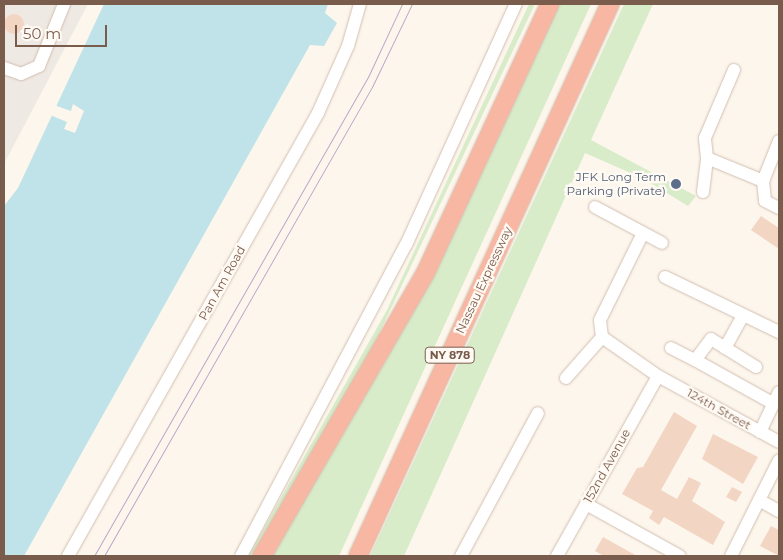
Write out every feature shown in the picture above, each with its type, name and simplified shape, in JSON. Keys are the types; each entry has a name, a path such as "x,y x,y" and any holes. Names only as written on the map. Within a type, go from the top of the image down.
{"highway":[{"path":"262,556 425,274 550,4"},
{"name":"Nassau Expressway","path":"358,556 610,4"}],"street":[{"path":"4,68 21,74 39,66 64,4"},
{"name":"Pan Am Road","path":"68,556 321,106 348,46 360,4"},
{"path":"241,556 406,246 516,4"},
{"path":"702,192 707,158 705,138 734,70"},
{"path":"779,142 762,181 765,201 779,208"},
{"path":"707,158 762,181"},
{"path":"595,207 662,243"},
{"path":"566,378 602,337 600,320 643,233"},
{"path":"665,277 779,332"},
{"path":"725,348 743,316"},
{"name":"124th Street","path":"602,337 658,376 779,442"},
{"path":"695,360 711,339 756,367"},
{"path":"671,348 774,404"},
{"name":"152nd Avenue","path":"556,556 658,376"},
{"path":"760,432 779,392"},
{"path":"461,556 538,413"},
{"path":"731,556 779,460"},
{"path":"759,500 779,512"},
{"path":"586,504 680,556"}],"shaded area":[{"path":"4,4 88,4 4,164"}],"green space":[{"path":"529,4 535,4 368,357 254,556 248,556 387,310"},
{"path":"557,4 591,4 339,556 266,556 342,428"},
{"path":"624,4 653,4 591,140 696,196 688,206 642,178 585,153 404,556 370,556"}],"water":[{"path":"104,4 328,4 325,13 337,23 324,46 310,45 24,556 4,556 4,206 18,188"}],"pier":[{"path":"73,104 84,111 75,133 64,129 67,122 50,115 54,105 71,111"}],"building":[{"path":"14,14 21,17 24,24 21,31 14,34 7,31 4,24 7,17"},
{"path":"761,216 779,228 779,249 751,230"},
{"path":"674,412 697,426 661,490 677,499 689,477 701,483 692,501 725,522 713,545 664,517 659,525 649,518 653,511 622,494 637,468 643,467"},
{"path":"713,434 758,457 743,484 702,459"},
{"path":"732,487 742,492 736,502 726,497"},
{"path":"771,526 779,530 779,556 760,546"},
{"path":"603,537 637,556 604,556 595,551"}],"tram line":[{"path":"94,556 368,77 402,4"},
{"path":"104,556 372,87 412,4"}],"place":[{"name":"JFK Long Term Parking (Private)","path":"676,184"}]}
